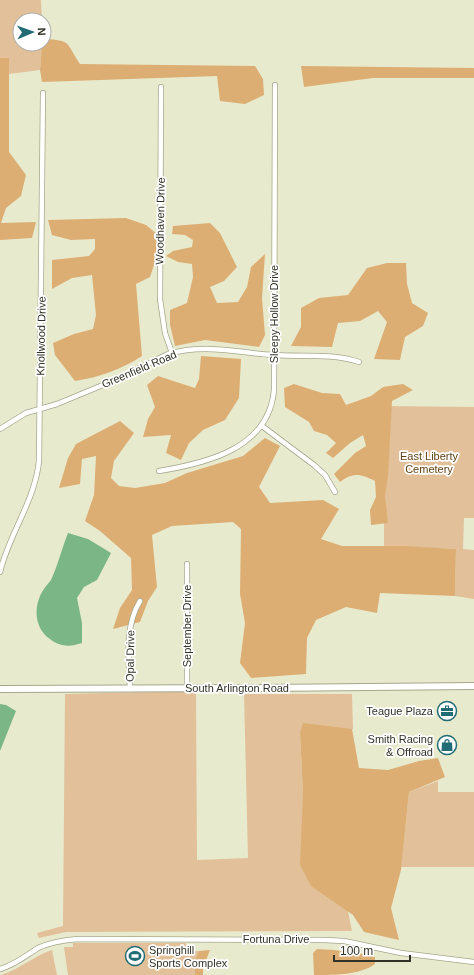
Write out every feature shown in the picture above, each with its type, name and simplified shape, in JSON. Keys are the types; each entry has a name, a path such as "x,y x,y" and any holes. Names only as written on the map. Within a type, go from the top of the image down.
{"main road":[{"name":"South Arlington Road","path":"0,689 474,686"}],"street":[{"name":"Sleepy Hollow Drive","path":"159,471 180,468 221,454 245,443 262,426 269,411 273,393 274,86"},
{"name":"Woodhaven Drive","path":"162,87 160,299 166,333 172,353"},
{"name":"Knollwood Drive","path":"0,572 5,555 36,482 39,461 43,93"},
{"name":"Greenfield Road","path":"0,429 18,417 40,410 116,380 172,353 204,348 273,355 338,356 359,362"},
{"path":"262,426 314,465 325,476 335,492"},
{"name":"September Drive","path":"187,564 187,688"},
{"name":"Opal Drive","path":"130,688 130,629 134,613 140,601"},
{"name":"Fortuna Drive","path":"0,969 18,962 39,948 53,942 78,940 344,941 409,954 474,962"}],"green space":[{"path":"0,0 41,0 42,12 12,12 12,52 41,52 40,70 9,74 9,58 0,58"},
{"name":"East Liberty Cemetery","path":"384,406 474,407 474,518 464,518 463,549 474,550 474,599 455,596 456,549 384,546"},
{"path":"196,691 197,860 248,858 244,694 352,694 353,729 300,733 303,794 332,899 348,911 352,931 66,932 39,938 37,933 63,926 65,694"},
{"path":"438,781 438,792 474,792 474,867 401,867 409,792"},
{"name":"Springhill Sports Complex","path":"73,943 185,943 189,946 189,951 199,951 195,960 195,975 68,975 64,947 73,947"},
{"path":"52,950 57,975 1,975 39,956"}],"shaded area":[{"path":"52,40 59,40 70,47 80,64 255,66 263,79 264,95 245,104 220,101 217,76 42,82 40,70 41,52 52,52"},
{"path":"0,58 9,58 9,152 26,175 21,196 6,208 1,223 36,222 32,238 0,240"},
{"path":"301,66 474,68 474,78 373,78 304,87"},
{"path":"126,218 146,225 157,234 156,259 150,277 136,284 142,356 110,372 75,381 55,355 53,343 74,334 93,329 96,315 92,275 72,278 52,289 52,260 89,256 95,249 95,239 71,240 52,235 48,220"},
{"path":"210,223 220,233 237,267 224,281 210,287 217,303 238,302 247,287 251,267 265,254 262,298 265,335 259,347 205,340 175,346 170,325 170,310 187,303 193,277 192,264 178,262 166,256 173,251 192,247 193,240 185,235 172,234 173,226"},
{"path":"387,263 406,263 407,284 412,303 428,313 423,326 405,337 400,360 374,359 387,322 378,311 360,321 338,323 332,347 291,346 301,327 301,308 319,298 348,295 367,268"},
{"path":"201,356 241,359 239,398 225,420 203,430 189,443 181,460 166,453 171,435 143,437 148,419 155,407 147,385 158,376 195,388 199,379"},
{"path":"294,384 322,393 340,394 346,405 371,396 383,387 403,384 413,390 392,401 388,476 385,496 388,523 371,525 370,510 376,497 375,481 365,477 353,475 340,482 334,474 355,453 366,446 363,435 350,443 333,458 326,453 336,443 327,435 314,431 309,422 285,407 284,388"},
{"path":"120,421 134,433 114,461 111,478 119,486 135,488 165,483 187,473 243,456 265,438 280,446 259,487 270,503 323,500 339,509 321,539 342,546 405,546 456,549 455,596 380,593 377,613 346,607 316,620 307,638 306,674 251,678 240,663 245,623 240,594 241,529 233,522 172,526 152,535 157,587 148,601 140,622 113,629 120,608 132,590 131,558 100,531 85,521 94,495 96,456 82,459 80,484 59,488 68,458 76,444"},
{"path":"68,533 88,539 111,553 97,580 84,587 77,598 82,623 82,643 69,646 58,644 45,635 41,630 37,618 37,605 39,598 51,580"},
{"path":"0,704 6,705 16,711 0,751"},
{"path":"303,723 352,729 359,768 388,770 419,761 438,758 445,777 409,792 401,870 391,908 399,940 364,932 353,915 311,886 300,865 303,794 300,733"},
{"path":"317,949 346,951 368,955 375,957 375,964 369,968 355,972 314,975 313,953"},
{"path":"210,950 203,968 203,975 195,975 195,960 199,951"}],"place":[{"name":"Teague Plaza","path":"447,711"},
{"name":"Smith Racing & Offroad","path":"447,745"},
{"name":"Springhill Sports Complex","path":"135,956"}]}
